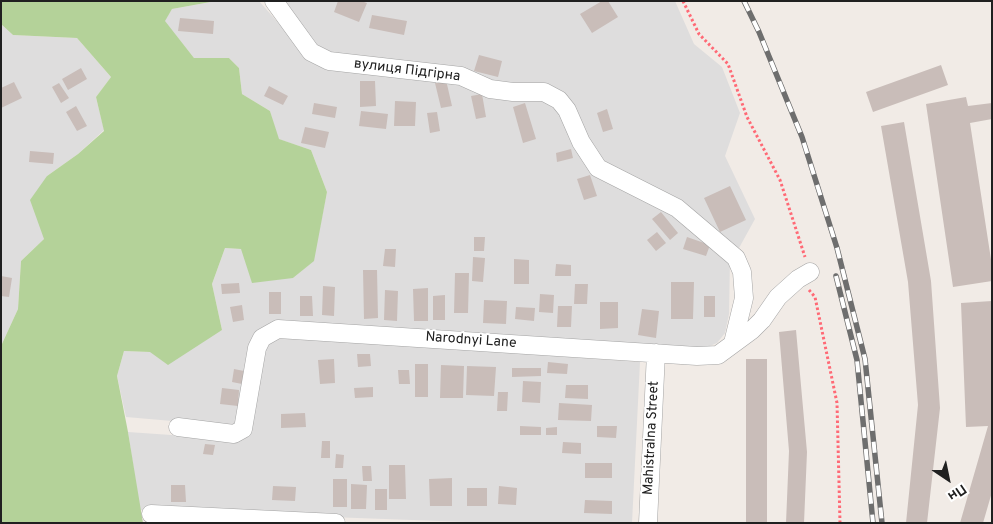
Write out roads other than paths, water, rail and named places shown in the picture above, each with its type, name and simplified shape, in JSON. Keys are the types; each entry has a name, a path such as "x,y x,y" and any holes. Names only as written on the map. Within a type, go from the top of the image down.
{"street":[{"name":"вулиця Підгірна","path":"274,1 311,52 329,61 461,76 490,89 513,92 544,92 559,100 568,110 581,142 598,168 677,208 736,258 742,272 744,298 732,343"},
{"name":"Narodnyi Lane","path":"178,427 234,434 243,429 257,348 262,338 278,329 697,356 718,354 752,330 762,320 778,297 804,276"},
{"name":"Mahistralna Street","path":"648,523 656,353"},
{"path":"151,514 336,523"}],"railway":[{"path":"744,1 759,32 802,137 837,248 865,359 882,523"},
{"path":"836,276 857,360 873,523"}]}
